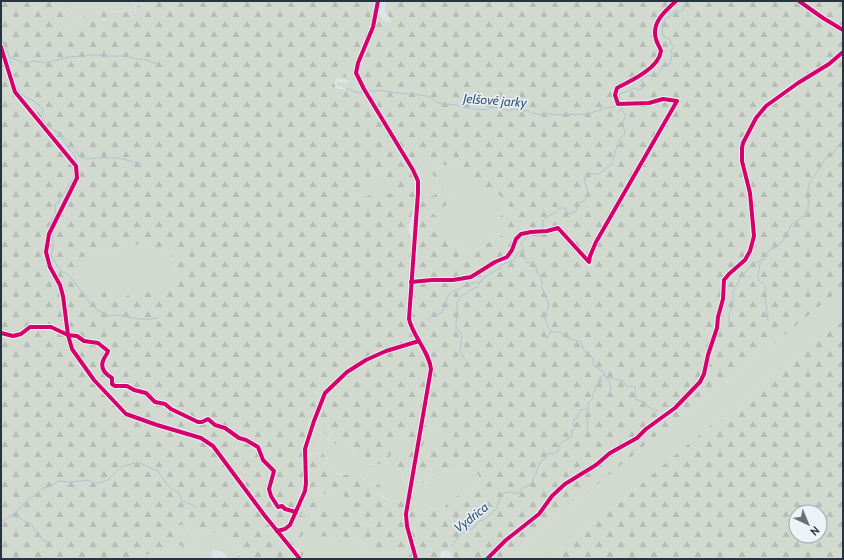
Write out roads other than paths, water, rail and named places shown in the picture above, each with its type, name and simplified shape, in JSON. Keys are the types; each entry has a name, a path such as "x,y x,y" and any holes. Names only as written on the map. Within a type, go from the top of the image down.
{"street":[{"path":"378,1 372,31 358,63 356,74 418,181 418,204 409,319 430,361 431,369 406,514 407,526 416,559"},
{"path":"1,47 15,92 76,166 77,178 49,234 46,252 50,267 60,285 63,296 68,335 75,353 94,380 126,414 201,438 214,446 265,516 300,559"}],"waterway":[{"name":"Vydrica","path":"452,546 461,533 475,527 479,521 484,520 497,508 504,493 511,492 518,494 522,488 528,486 533,481 541,461 547,454 553,454 558,451 559,445 572,437 572,430 575,428 573,423 575,419 578,418 578,414 581,409 584,410 588,408 588,403 593,398 594,391 600,378 605,374 594,366 592,357 585,352 580,341 573,340 559,332 552,332 548,327 545,318 549,304 541,286 543,283 541,280 541,275 537,273 536,266 530,262 527,263 521,244 529,235 540,236 543,220 555,213 559,208 565,208 569,214 575,212 577,210 577,205 585,200 588,195 584,179 590,174 599,174 612,163 617,143 625,134 623,124 625,115 621,107 619,94 633,88 641,90 644,83 641,81 642,78 658,74 664,64 670,64 672,54 671,51 674,46 671,44 670,39 663,36 663,24 665,19 671,16 674,11 677,10 679,13 683,10 683,7 687,1"},
{"path":"1,37 10,58"},
{"path":"10,57 23,63 35,61 46,63 68,57 95,55 127,56 135,59 144,59 163,66"},
{"path":"11,61 10,69 13,80 21,94 37,103 43,110 41,117 47,125 61,137 75,155 76,162"},
{"name":"Jelšové jarky","path":"346,88 358,93 363,92 365,94"},
{"name":"Jelšové jarky","path":"368,92 379,91 419,95 429,97 438,103 480,110 494,107 509,111 514,109 525,111 528,110 531,113 543,115 548,113 554,115 588,114 605,108 620,106"},
{"name":"Vydrica","path":"618,113 621,109"},
{"path":"54,130 75,149 80,157 87,159 118,158 139,163 141,167"},
{"path":"729,324 729,315 733,303 733,292 740,279 751,265 765,258 769,250 782,242 792,224 804,216 809,204 807,194 810,181 825,159 833,153 843,141"},
{"path":"50,226 53,217 56,214 55,205 73,179 75,173 73,165"},
{"path":"53,230 52,239 54,244 51,256 62,272 67,274 73,280 92,306 108,316 117,315 144,319 158,318"},
{"path":"465,360 460,351 462,335 456,325 458,313 457,304 459,299 462,295 477,287 483,278 500,268 501,265 514,260 517,254 522,250"},
{"path":"763,259 760,263 758,276 759,281 765,285 766,289 765,295 768,320"},
{"path":"428,320 432,316 441,313 446,304 447,297 453,291 458,290 465,285 482,281"},
{"path":"547,339 551,331"},
{"path":"604,375 610,384 611,390 609,396"},
{"name":"Vydrica","path":"597,387 601,382 600,377"},
{"path":"607,378 623,381 626,386 635,387 636,390 634,393 637,400 644,402 648,407 658,411"},
{"path":"587,437 588,408"},
{"path":"1,522 17,512 20,507 43,488 51,486 58,481 71,482 89,480 94,484 108,480 121,467 135,463 140,463 158,471 168,486 179,493 182,500 196,507"},
{"path":"13,515 31,524 43,541 51,543"}]}
